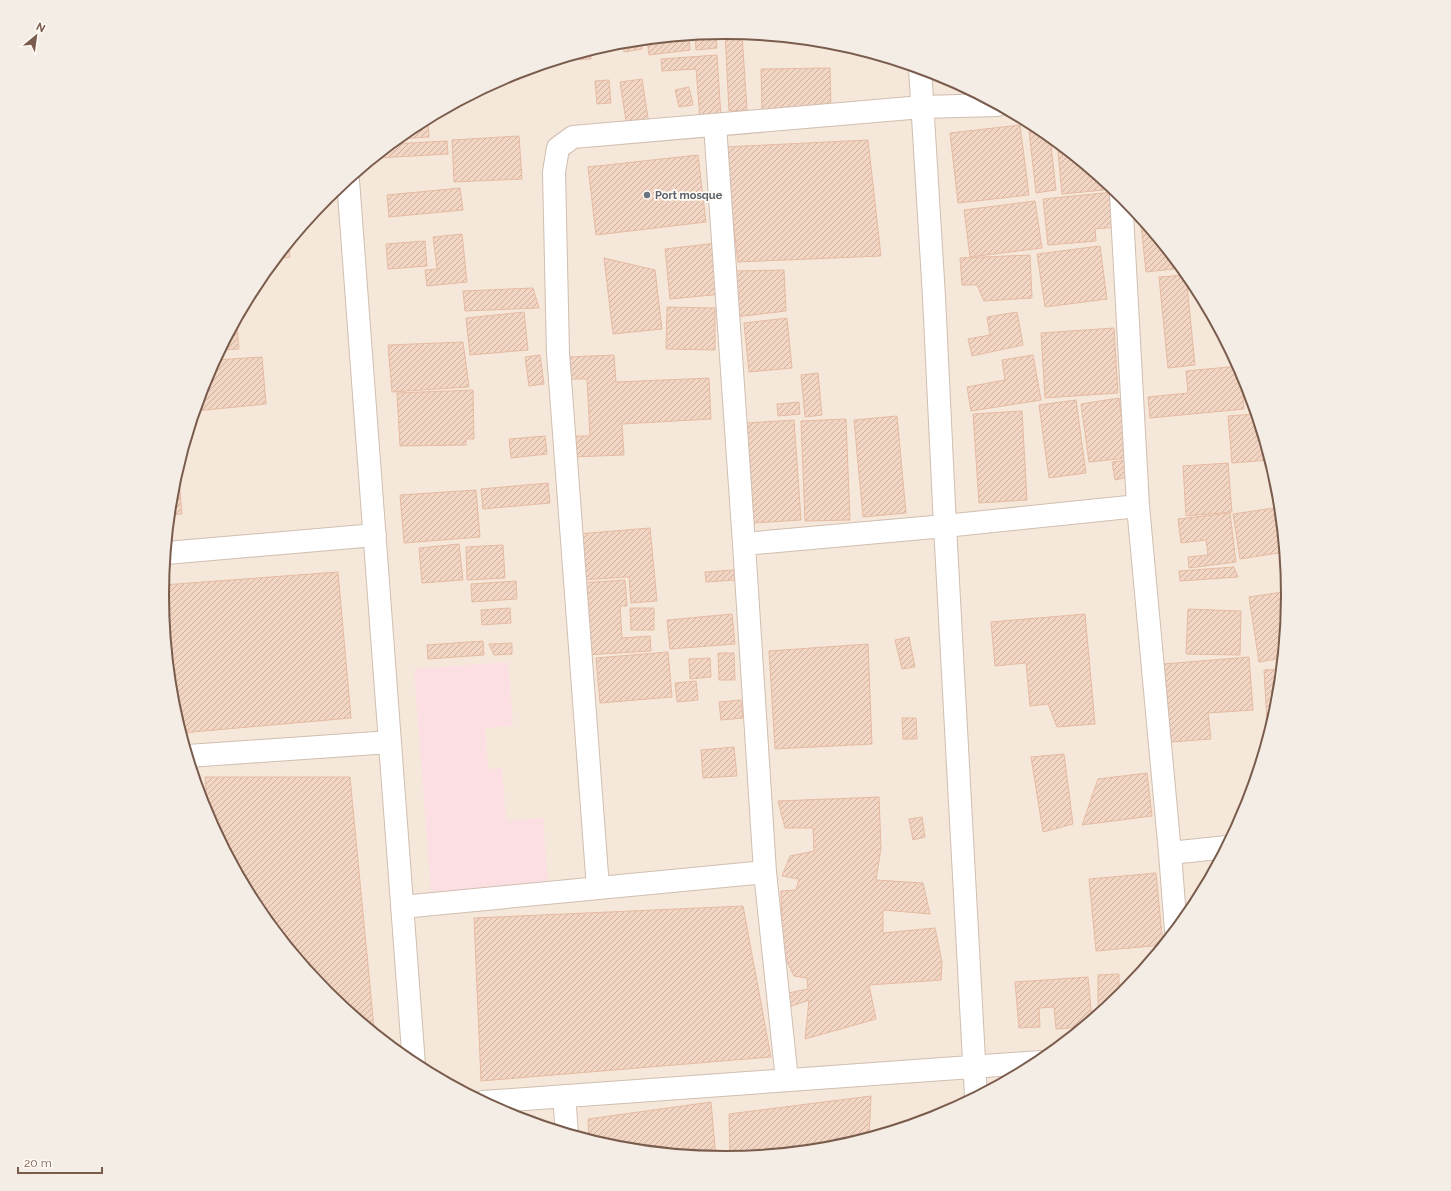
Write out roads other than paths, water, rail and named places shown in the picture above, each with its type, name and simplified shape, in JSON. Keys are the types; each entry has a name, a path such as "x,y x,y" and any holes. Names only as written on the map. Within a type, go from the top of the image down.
{"street":[{"path":"920,75 934,297 976,1093"},
{"path":"598,888 558,353 554,172 558,148 573,137 922,107 988,105"},
{"path":"715,125 765,872 787,1080"},
{"path":"349,187 413,1056"},
{"path":"1122,205 1138,506 1175,922"},
{"path":"744,544 945,526 1138,506"},
{"path":"171,553 375,535"},
{"path":"193,756 390,742"},
{"path":"1170,853 1222,848"},
{"path":"402,907 765,872"},
{"path":"493,1101 1027,1063"},
{"path":"564,1096 567,1128"}],"place":[{"name":"Port mosque","path":"647,195"}]}
